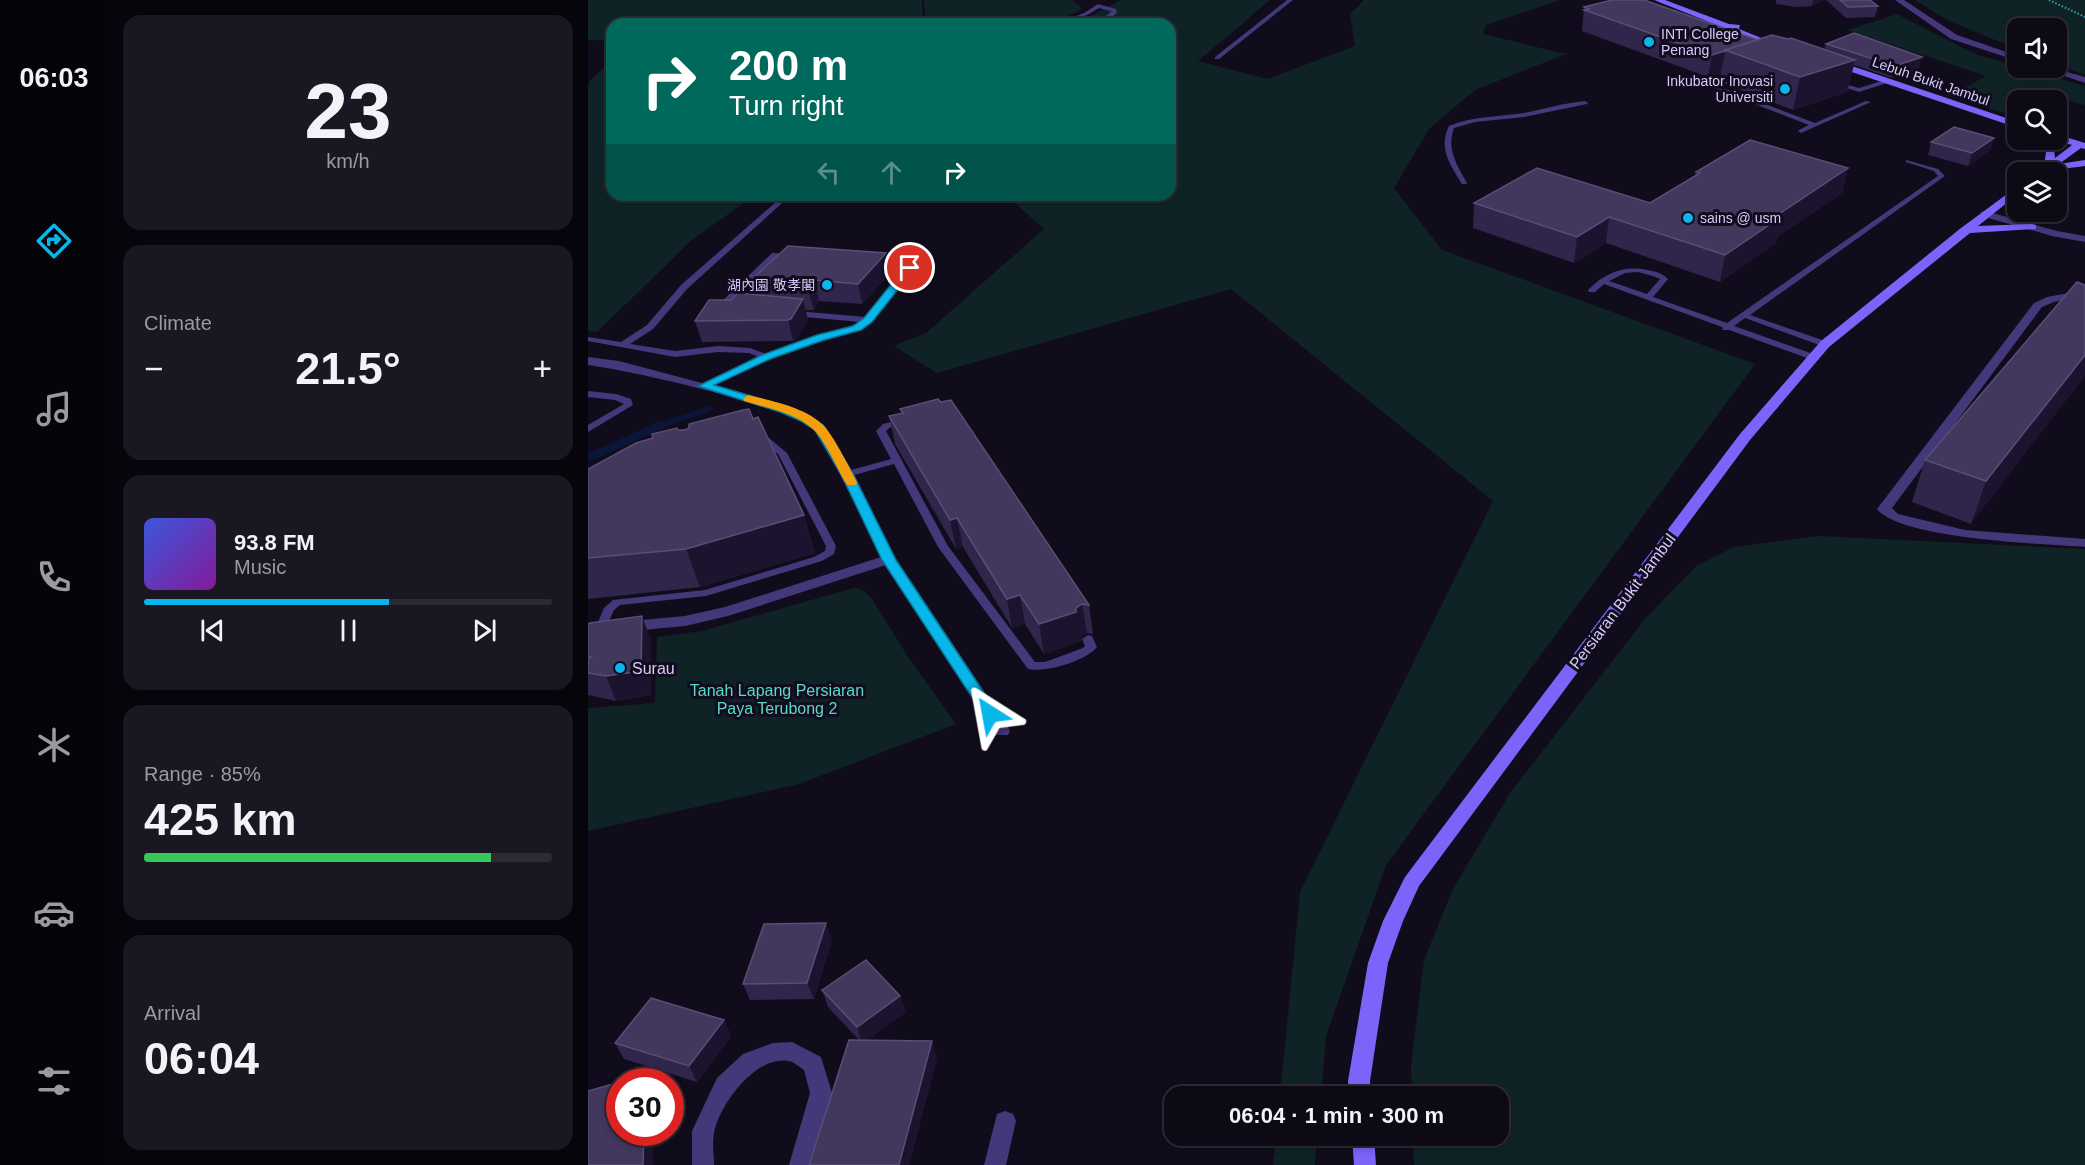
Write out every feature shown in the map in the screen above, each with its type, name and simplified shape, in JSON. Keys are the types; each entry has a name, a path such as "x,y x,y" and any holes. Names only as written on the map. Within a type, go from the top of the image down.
{"street":[{"path":"1658,0 1790,51"},
{"path":"1899,0 1954,37 2007,55"},
{"path":"1728,26 1743,28 1784,43"},
{"name":"Lebuh Bukit Jambul","path":"1828,61 2007,122"},
{"path":"2067,75 2085,80"},
{"path":"2067,140 2083,145"},
{"path":"2057,162 2083,145"},
{"path":"2067,167 2085,164"},
{"name":"Persiaran Bukit Jambul","path":"1359,1086 1378,963 1393,921 1413,882 1745,437 1813,357 1825,344 1989,210 2007,198"},
{"path":"1989,210 2081,237"},
{"path":"1965,230 2036,224"},
{"path":"2085,293 2051,299 2038,305 1884,509 1893,518 1965,534 2085,543"},
{"path":"588,361 619,364 784,409 805,418 819,428 847,474 889,560 1002,731"},
{"path":"594,630 685,621 728,611 889,560"},
{"path":"703,1165 703,1131 725,1085 750,1061 773,1052 792,1051 813,1064 821,1093 800,1165"},
{"path":"995,1165 1005,1120"},
{"path":"1364,1146 1365,1165"}],"lane":[{"path":"1217,58 1290,0"},
{"path":"1075,18 1098,6 1114,10 1114,13 1107,18"},
{"path":"1744,40 1754,38"},
{"path":"1761,49 1774,45"},
{"path":"1745,69 1714,78 1710,81 1712,86 1815,125"},
{"path":"1827,80 1859,90 1888,81"},
{"path":"1801,131 1868,102"},
{"path":"1464,183 1446,151 1445,138 1451,127 1464,121 1515,116 1549,107 1585,103"},
{"path":"1726,328 1942,176 1936,170 1908,161"},
{"path":"622,345 650,327 684,287 781,201"},
{"path":"703,386 766,357 857,328 868,320 910,266 775,255 721,307 868,320"},
{"path":"1592,290 1602,281 1624,269 1632,268 1660,275 1664,279 1648,298"},
{"path":"1602,281 1726,328 1813,357"},
{"path":"1744,315 1825,344"},
{"path":"588,339 675,354 718,349 750,351 766,357"},
{"path":"588,394 616,397 628,401 630,405 588,429"},
{"path":"916,418 882,428 881,431 943,547 1032,666 1046,666 1087,651 1091,647 1088,639"},
{"path":"594,630 609,608 617,602 706,593 818,559 830,552 831,546 782,453 765,438 747,431"},
{"path":"847,474 897,460"}],"path":[{"path":"2049,0 2074,14 2085,17"}],"green space":[{"path":"588,0 922,0 923,18 606,18 606,41 588,40"},
{"path":"924,0 1072,0 1082,8 1061,18 926,18"},
{"path":"1121,0 1270,0 1198,61 1267,79 1355,46 1350,14 1364,0 1560,0 1486,25 1483,34 1566,54 1475,90 1429,129 1394,188 1442,250 1755,364 1386,865 1326,1036 1322,1086 1281,1086 1300,892 1493,501 1231,289 937,373 894,346 926,333 1044,229 1013,201 1176,201 1176,18 1087,18"},
{"path":"1915,0 2085,0 2085,75 2067,68 2067,18 2007,18 2007,45 1949,21"},
{"path":"1897,14 1975,54 2007,63 2007,78 2058,78 2085,86 2085,105 2067,100 2067,90 2007,90 2007,112 2004,113 1949,96 1986,76 1848,30"},
{"path":"606,65 606,201 747,201 692,240 597,332 588,331 588,83"},
{"path":"1818,536 2085,549 2085,1165 1414,1165 1413,1146 1509,1146 1509,1086 1412,1086 1411,1066 1424,960 1453,889 1510,793 1645,619 1695,567 1734,547"},
{"name":"Tanah Lapang Persiaran Paya Terubong 2","path":"854,588 861,589 870,596 908,657 956,724 799,784 588,831 588,708 655,703 657,637 702,631"},
{"path":"1275,1146 1316,1146 1315,1165 1273,1165"}],"building":[{"path":"1612,0 1644,0 1758,40 1712,55 1584,10 1589,9 1584,7"},
{"path":"1840,0 1870,0 1878,6 1848,7"},
{"path":"1854,33 1922,57 1895,66 1826,44"},
{"path":"1772,35 1791,38 1855,60 1800,77 1725,50"},
{"path":"1954,127 1994,138 1972,153 1931,142"},
{"path":"1750,140 1848,168 1776,216 1781,217 1725,255 1609,217 1577,237 1474,203 1537,168 1650,203"},
{"path":"788,246 886,253 858,284 814,280 808,290 747,284"},
{"path":"2077,282 2085,285 2085,355 1986,481 1925,460"},
{"path":"738,293 803,299 791,319 788,320 695,321 709,300 731,300"},
{"path":"938,399 941,402 951,400 1089,605 1082,604 1076,608 1076,612 1039,624 1020,595 1007,599 957,518 950,520 889,416 903,413 900,409"},
{"path":"749,409 753,419 758,417 804,515 686,549 588,558 588,469 636,443 653,438 652,434 677,428 685,430 689,428 689,424"},
{"path":"642,616 641,671 606,676 588,673 588,659 591,657 588,656 588,624"},
{"path":"826,923 807,983 743,984 764,924"},
{"path":"866,960 900,996 857,1027 822,990"},
{"path":"651,998 724,1020 689,1066 615,1043"},
{"path":"849,1040 932,1041 899,1165 809,1165"},
{"path":"606,1086 606,1146 644,1146 643,1165 588,1165 588,1091"}],"waterway":[{"path":"661,425 709,409"},
{"path":"588,458 661,425"}],"slow traffic":[{"path":"748,399 784,409 805,418 819,428 830,443 851,482"}],"place":[{"name":"INTI College Penang","path":"1649,42"},
{"name":"Inkubator Inovasi Universiti","path":"1785,89"},
{"name":"sains @ usm","path":"1688,218"},
{"name":"湖內園 敬孝閣","path":"827,285"},
{"name":"Surau","path":"620,668"}],"route":[{"path":"910,268 868,320 857,328 766,357 703,386 784,409 805,418 819,428 847,474 889,560 990,714"}]}
